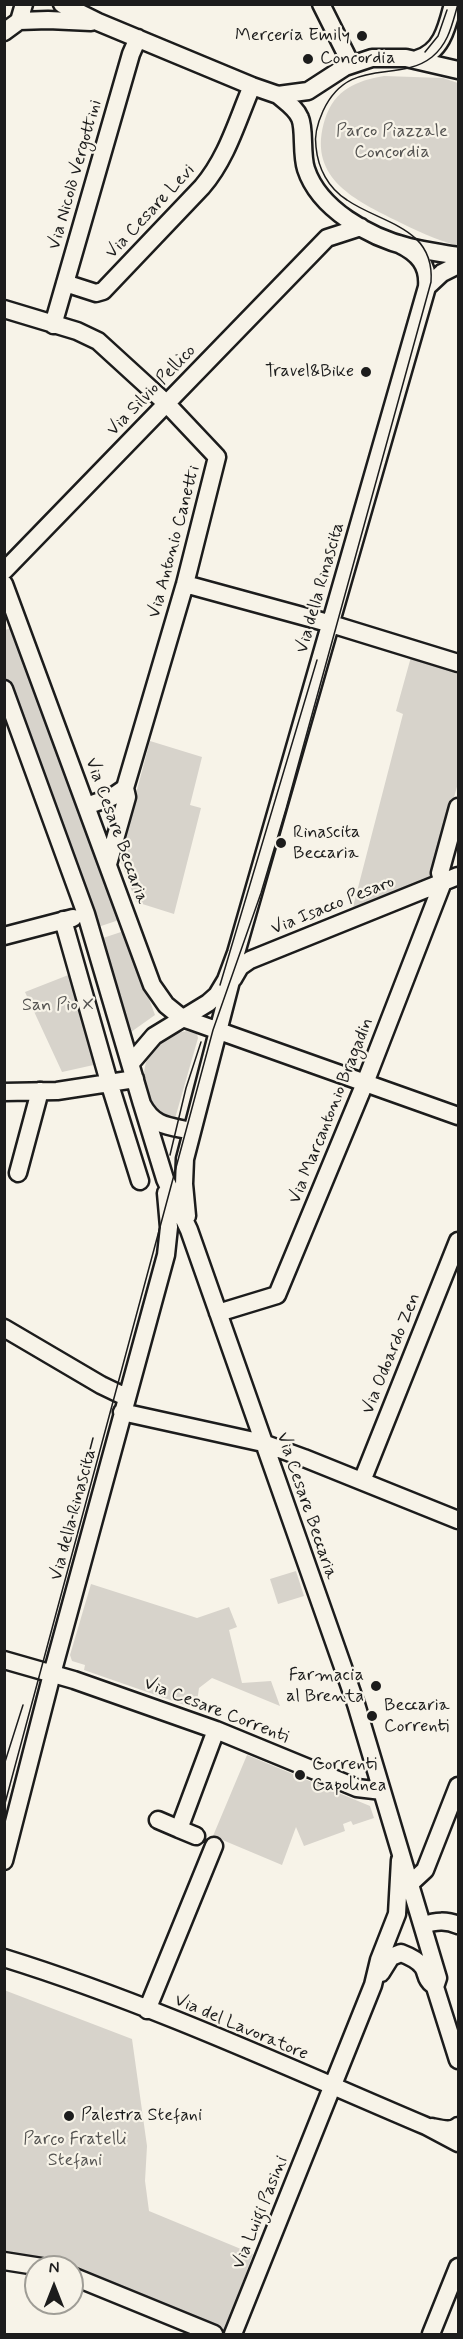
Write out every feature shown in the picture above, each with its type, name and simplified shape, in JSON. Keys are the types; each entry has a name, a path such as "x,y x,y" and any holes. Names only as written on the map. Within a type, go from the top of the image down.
{"street":[{"path":"10,30 24,4"},
{"path":"62,4 98,22 278,95 295,110 301,119 306,169 315,187 339,214 399,244 459,256"},
{"path":"321,4 351,64"},
{"path":"417,59 429,53 442,38 453,4"},
{"path":"10,30 48,20 98,22"},
{"name":"Via Nicolò Vergottini","path":"53,325 131,52 138,38"},
{"path":"278,95 308,92 351,64 380,57 417,59 459,70"},
{"path":"302,126 311,102 324,82"},
{"name":"Via Cesare Levi","path":"65,283 96,293 103,291 202,187 212,176 223,156 252,86"},
{"path":"327,203 327,238 361,227"},
{"name":"Via Silvio Pellico","path":"4,571 327,238"},
{"name":"Via della Rinascita","path":"236,953 427,287 427,275 421,259 413,251 399,244"},
{"path":"427,287 442,273 459,265"},
{"name":"Via Antonio Canetti","path":"4,309 98,340 167,404 217,457 185,584 125,788 127,797 108,864"},
{"name":"Via Cesare Beccaria","path":"4,584 152,985 162,1001 182,1018"},
{"path":"185,584 332,624 459,663"},
{"path":"4,689 87,914 165,1179"},
{"path":"86,806 112,797 125,788"},
{"name":"Via Marcantonio Bragadin","path":"218,1313 277,1295 451,879 440,873 459,807"},
{"name":"Via Isacco Pesaro","path":"231,982 240,967 250,960 451,879"},
{"path":"4,936 87,914"},
{"path":"63,920 140,1181"},
{"path":"189,1230 183,1172 219,1032 236,953"},
{"path":"4,1092 40,1091 109,1082 133,1071 154,1035 217,996 236,953"},
{"path":"182,1018 459,1116"},
{"path":"18,1173 40,1091"},
{"path":"142,1104 147,1114 158,1122 192,1131"},
{"name":"Via della Rinascita","path":"4,1861 52,1674 168,1246 169,1221 165,1179"},
{"name":"Via Cesare Beccaria","path":"165,1179 189,1230 356,1704 411,1883 438,1978 435,1987 459,2060"},
{"name":"Via Odoardo Zen","path":"362,1481 459,1241"},
{"path":"4,1328 101,1385 124,1405 263,1443 459,1520"},
{"name":"Via Cesare Correnti","path":"4,1660 74,1680 216,1730 357,1788 382,1791"},
{"path":"179,1829 216,1730"},
{"path":"411,1883 425,1870 459,1786"},
{"path":"158,1820 196,1836"},
{"path":"147,2010 214,1846"},
{"name":"Via Cesare Beccaria","path":"332,2087 373,1985 379,1960 397,1914 400,1850"},
{"path":"423,1925 436,1921 450,1921 459,1925"},
{"path":"373,1985 390,1957 401,1953 413,1958 423,1967 428,1981 435,1987"},
{"name":"Via del Lavoratore","path":"4,1958 85,1984 426,2126 459,2144"},
{"path":"325,2105 337,2099 357,2097 346,2075 346,2055"},
{"name":"Via Luigi Pasini","path":"233,2334 332,2087"},
{"path":"426,2126 446,2129 455,2129 459,2126"},
{"path":"4,2261 24,2264"},
{"path":"431,2334 459,2267"},
{"path":"84,2281 214,2334"}],"green space":[{"name":"Parco Piazzale Concordia","path":"384,76 443,78 458,83 458,246 418,231 363,203 337,183 328,170 322,156 321,139 325,119 334,100 356,84"},
{"path":"14,627 119,920 95,928 5,676 5,630"},
{"path":"411,657 458,671 458,783 432,878 353,907 403,714 396,711"},
{"path":"150,741 202,757 190,805 201,808 174,914 136,902 119,857"},
{"path":"124,931 155,1015 131,1032 100,939"},
{"name":"San Pio X","path":"76,972 98,1064 62,1072 25,992"},
{"path":"187,1031 197,1034 198,1038 174,1122 170,1122 151,1107 144,1082 144,1071 151,1052 157,1044 165,1038"},
{"path":"296,1571 304,1596 278,1604 270,1579"},
{"path":"91,1584 197,1618 229,1607 237,1627 229,1630 242,1683 271,1681 280,1706 212,1678 199,1688 196,1709 84,1670 85,1665 72,1661 70,1655"},
{"path":"247,1755 370,1806 374,1818 353,1825 351,1821 343,1824 345,1831 304,1846 296,1827 282,1865 213,1836"},
{"name":"Parco Fratelli Stefani","path":"4,1990 132,2039 147,2146 145,2181 149,2211 253,2254 224,2332 84,2277 84,2255 24,2255 24,2257 5,2254"}],"tram line":[{"path":"4,1807 213,1030 261,893 286,809 431,282 430,264 424,249 415,238 404,229 361,208 334,190 325,177 317,155 317,129 323,111 334,94 346,83 360,76 419,65 438,52 452,26 458,4"},
{"path":"425,52 438,36 447,10"},
{"path":"220,985 317,660"},
{"path":"170,1155 186,1088 201,1042"},
{"path":"68,1534 93,1438"},
{"path":"4,1765 23,1705"}],"place":[{"name":"Merceria Emily","path":"362,36"},
{"name":"Concordia","path":"308,59"},
{"name":"Travel&Bike","path":"366,372"},
{"name":"Rinascita Beccaria","path":"281,843"},
{"name":"Farmacia al Brenta","path":"376,1686"},
{"name":"Beccaria Correnti","path":"372,1716"},
{"name":"Correnti Capolinea","path":"300,1775"},
{"name":"Palestra Stefani","path":"69,2116"}]}
